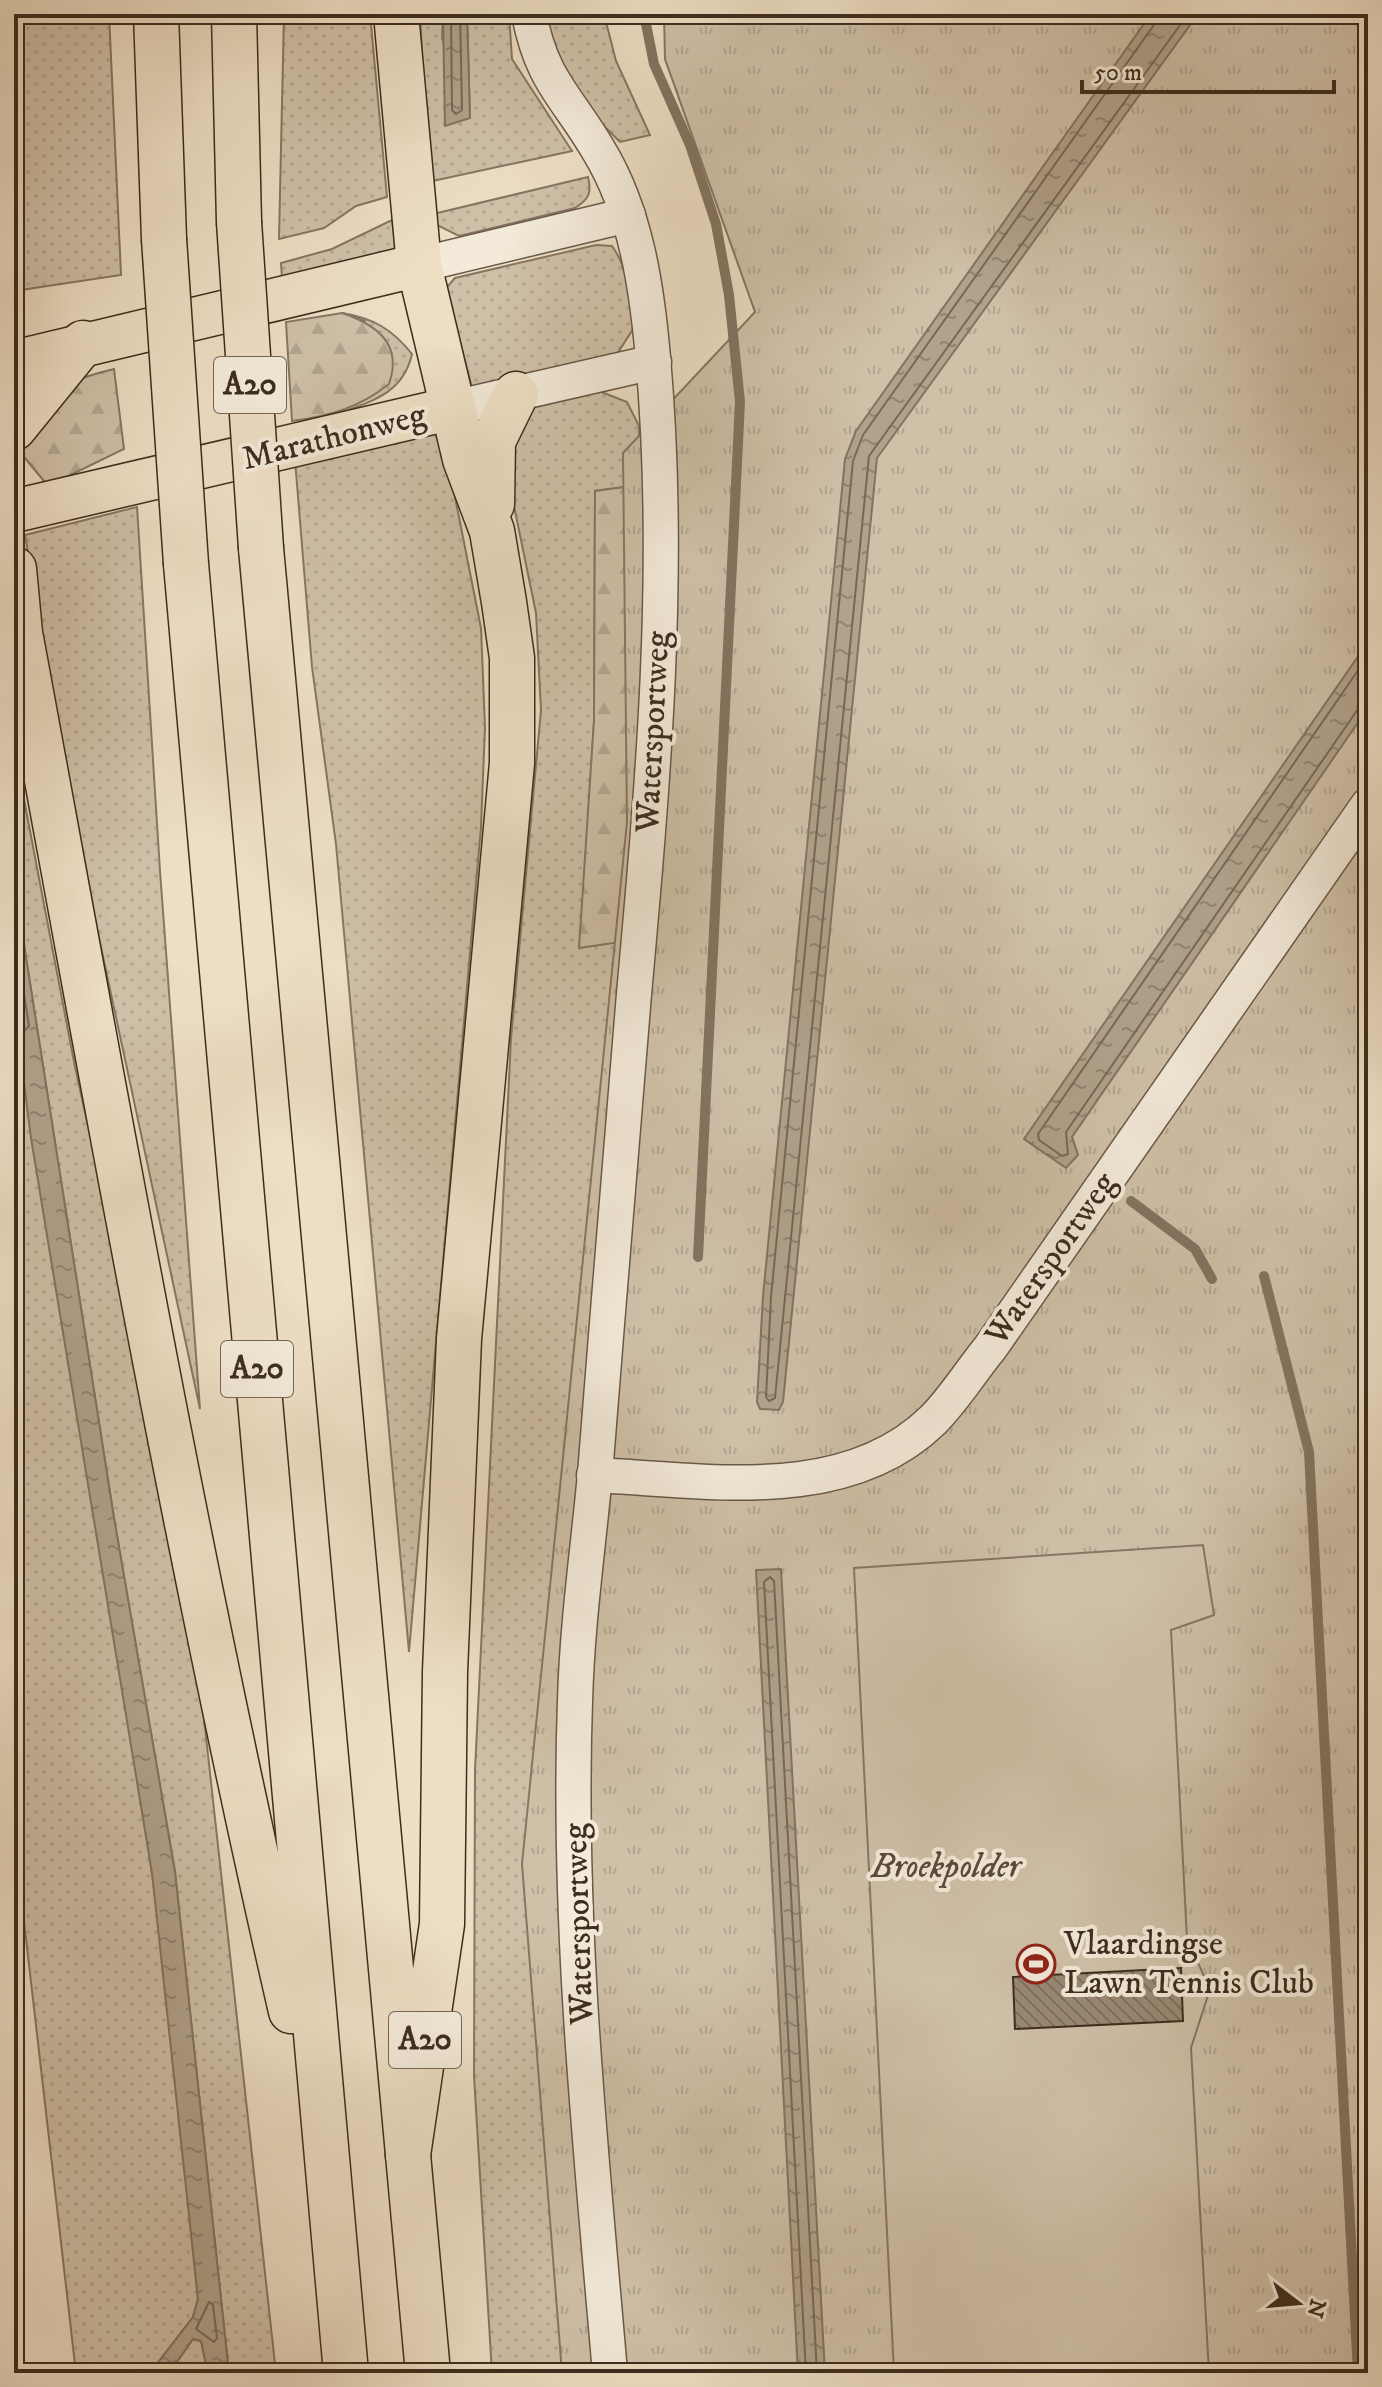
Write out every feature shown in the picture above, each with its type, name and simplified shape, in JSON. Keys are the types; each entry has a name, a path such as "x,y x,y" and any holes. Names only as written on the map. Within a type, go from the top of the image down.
{"highway":[{"name":"A20","path":"156,14 164,239 186,564 346,2373"},
{"name":"A20","path":"234,14 239,222 261,548 428,2373"},
{"path":"396,14 419,265 453,408"},
{"path":"14,428 83,343"},
{"name":"A20","path":"408,2155 442,1924 445,1672 459,1339 512,763 512,658 492,531 493,441 516,394"},
{"name":"A20","path":"453,408 465,459 492,531"},
{"name":"A20","path":"14,569 17,626 241,1793 329,2173"}],"main road":[{"path":"14,362 83,343 419,265"},
{"name":"Marathonweg","path":"14,511 453,408"}],"street":[{"name":"Watersportweg","path":"529,14 535,45 546,76 599,149 628,215 644,284 654,362 660,564 653,779 575,1699 575,1876 584,2066 610,2373"},
{"path":"419,265 628,215"},
{"name":"Marathonweg","path":"453,408 654,362"},
{"name":"Watersportweg","path":"594,1475 721,1483 802,1479 872,1463 932,1420 990,1348 1368,805"}],"green space":[{"path":"14,14 109,14 121,275 14,291"},
{"path":"284,14 370,14 387,197 356,206 324,228 279,239"},
{"path":"420,14 443,14 442,38 470,118 467,14 509,14 512,59 572,151 428,182"},
{"path":"542,14 604,14 616,61 650,135 620,142 583,105 555,63"},
{"name":"Broekpolder","path":"664,14 1368,14 1368,2373 562,2373 522,1864 627,822 623,453 755,312 665,59"},
{"path":"588,177 588,195 575,208 459,236 433,223 429,215"},
{"path":"392,220 396,245 391,254 282,279 281,263 332,249"},
{"path":"596,245 612,246 622,264 630,295 635,326 617,354 472,388 446,288 455,278"},
{"path":"342,313 381,326 412,354 408,368 393,388 372,401 334,415 365,321"},
{"path":"342,313 376,330 390,347 392,370 389,384 343,410 292,421 286,322"},
{"path":"114,369 124,449 48,486 24,457 20,443 56,392 78,380"},
{"path":"594,389 627,402 639,426 640,485 595,491 594,721 580,947 627,941 594,2373 492,2373 474,2076 475,1770 511,1039 541,710 536,613 507,472 512,427 541,400"},
{"path":"437,427 453,487 481,628 485,727 481,827 409,1652 336,844 312,667 295,460"},
{"path":"640,485 627,941 579,948 594,721 595,491"},
{"path":"137,507 160,871 200,1409 78,840 25,535"},
{"path":"14,747 75,1067 128,1306 198,1664 276,2373 229,2373 175,1872 114,1518 14,881"},
{"path":"14,1005 45,1223 136,1765 159,1927 183,2139 198,2299 193,2317 150,2373 76,2373 14,1834"},
{"name":"Vlaardingse Lawn Tennis Club","path":"1203,1545 1214,1615 1171,1630 1187,1939 1210,1989 1191,2048 1209,2373 894,2373 854,1568"},
{"path":"193,2339 201,2341 208,2373 169,2373"}],"water":[{"path":"443,14 467,14 470,118 445,126"},
{"path":"1151,14 1198,14 877,458 783,1402 779,1410 760,1409 757,1402 763,1296 845,459 856,431"},
{"path":"1368,642 1368,708 1072,1137 1078,1155 1066,1168 1024,1139"},
{"path":"14,881 114,1518 175,1872 229,2373 208,2373 201,2341 193,2339 169,2373 150,2373 193,2317 198,2299 152,1873 31,1138 14,1005"},
{"path":"781,1569 825,2373 798,2373 756,1570"}],"building":[{"path":"1181,1968 1183,2021 1015,2029 1013,1977"}],"waterway":[{"path":"644,14 654,64 690,145 716,224 729,295 740,402 698,1257"},
{"path":"1131,1201 1195,1249 1212,1279"},
{"path":"1264,1276 1309,1452 1358,2373"}],"place":[{"name":"Vlaardingse Lawn Tennis Club","path":"1036,1964"}]}
